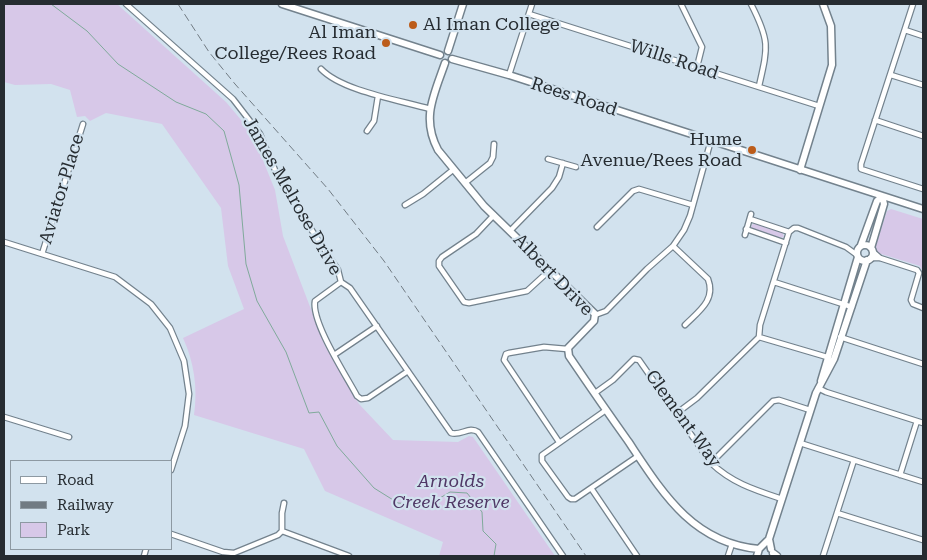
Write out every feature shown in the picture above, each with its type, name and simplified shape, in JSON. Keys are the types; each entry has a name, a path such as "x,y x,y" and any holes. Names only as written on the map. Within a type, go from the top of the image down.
{"street":[{"name":"James Melrose Drive","path":"126,4 226,92 248,118 260,134 280,182 338,270 341,282 350,288 451,433 458,434 472,430 478,432 563,556"},
{"path":"282,4 440,55"},
{"path":"448,51 463,4"},
{"path":"509,75 532,4"},
{"path":"681,4 702,47 697,67"},
{"path":"751,4 764,30 766,40 766,58 759,86"},
{"path":"800,170 830,73 831,26 823,4"},
{"path":"913,4 861,164 861,169 923,189"},
{"name":"Wills Road","path":"529,14 819,106"},
{"path":"905,30 923,36"},
{"path":"440,55 444,51 448,51"},
{"path":"440,55 440,59 445,63 449,63 452,59 451,53 448,51"},
{"name":"Rees Road","path":"452,59 509,75 923,209"},
{"name":"Albert Drive","path":"445,63 430,109 429,119 433,140 438,150 494,215 595,316 594,321 568,349"},
{"path":"321,69 328,77 378,96 430,109"},
{"path":"890,74 923,85"},
{"path":"367,130 374,121 378,96"},
{"path":"875,120 923,136"},
{"name":"Aviator Place","path":"42,254 83,124"},
{"path":"595,316 606,311 647,268 673,246 688,223 712,140"},
{"path":"465,183 490,163 493,157 494,144"},
{"path":"548,159 576,167"},
{"path":"510,231 552,188 563,163"},
{"path":"405,205 423,194 454,169"},
{"path":"597,227 633,191 638,189 693,205"},
{"path":"762,548 782,499 819,385 844,304 857,250 861,246 877,200 882,196 884,204 870,254 842,338 831,366 819,385"},
{"path":"494,215 476,234 439,261 439,266 464,302 469,303 521,294 532,288 550,270"},
{"path":"786,243 745,232 751,217 789,232"},
{"path":"677,413 697,398 759,336 760,325 789,232 794,228 798,228 846,247 862,260 870,254"},
{"path":"4,242 114,277 151,304 170,328 184,361 189,394 185,426 172,467"},
{"path":"846,247 867,245 870,254 915,268 918,271 911,300 913,304 923,308"},
{"path":"673,246 708,279 711,291 708,302 686,325"},
{"path":"341,282 315,301 314,304 323,332 357,396 361,399 368,398 408,371"},
{"path":"774,282 852,307"},
{"path":"334,355 377,326"},
{"path":"834,335 923,364"},
{"path":"759,336 827,357"},
{"path":"560,442 504,360 509,352 544,347 568,349 569,356 665,496 686,518 710,534 732,544 748,549 762,548 773,554"},
{"name":"Clement Way","path":"594,393 613,380 634,360 638,359 712,463 721,472 739,484 782,499"},
{"path":"819,385 826,392 923,423"},
{"path":"712,463 773,401 779,400 810,410"},
{"path":"606,410 544,453 542,457 569,499 573,500 638,456"},
{"path":"4,417 69,437"},
{"path":"900,475 917,421"},
{"path":"800,443 923,482"},
{"path":"823,556 854,460"},
{"path":"591,488 638,556"},
{"path":"172,534 234,554 278,535 282,531 284,503"},
{"path":"837,513 923,540"},
{"path":"282,531 349,556"},
{"path":"728,556 732,544"}],"green space":[{"name":"Arnolds Creek Reserve","path":"4,4 117,4 226,102 252,133 275,190 283,236 325,346 359,404 393,440 458,442 469,436 473,437 555,556 439,556 443,542 325,491 304,449 194,415 196,395 194,375 190,356 183,338 244,309 228,266 221,208 162,124 106,113 90,121 85,116 77,117 70,90 51,84 15,85 4,82"},
{"path":"891,209 923,219 923,273 920,266 878,253 875,248 887,211"},
{"path":"754,223 782,231 784,237 779,238 754,230 751,226"}],"waterway":[{"path":"51,4 87,31 118,64 176,102 206,114 224,131 239,185 246,264 257,301 286,352 309,413 319,412 337,446 374,488 398,503 428,505 450,492 467,493 482,512 483,531 496,544 494,556"}],"railway":[{"path":"178,4 209,52 328,189 384,261 586,556"}],"place":[{"name":"Al Iman College","path":"413,25"},
{"name":"Al Iman College/Rees Road","path":"386,43"},
{"name":"Hume Avenue/Rees Road","path":"752,150"}]}
